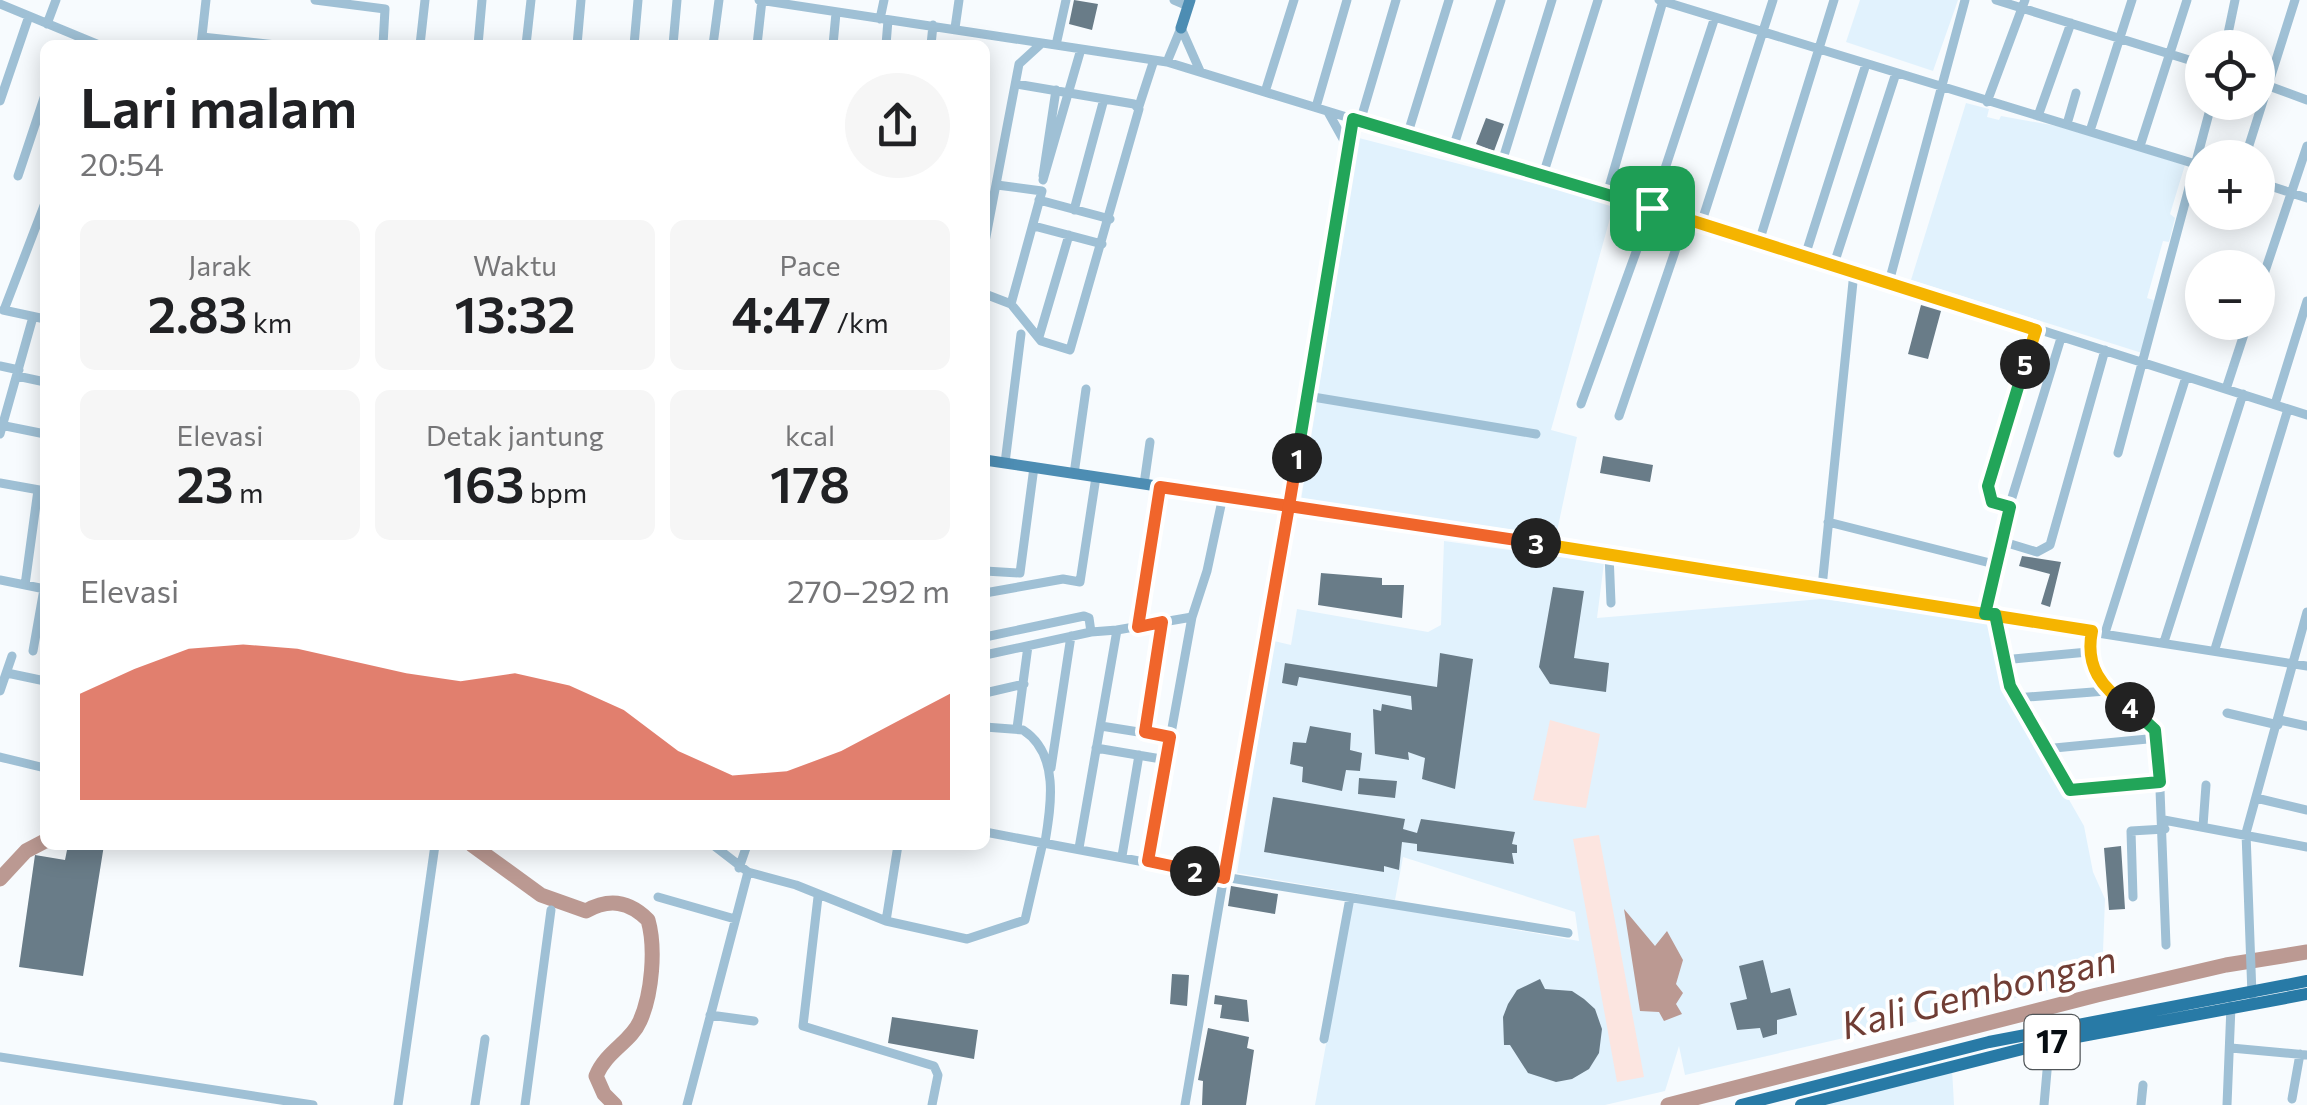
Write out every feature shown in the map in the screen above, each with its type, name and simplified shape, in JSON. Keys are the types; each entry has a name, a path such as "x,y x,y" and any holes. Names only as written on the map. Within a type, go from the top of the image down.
{"highway":[{"name":"17","path":"1741,1105 1798,1101 2050,1036 2252,996 2307,981"},
{"name":"17","path":"2252,996 2307,994"}],"main road":[{"path":"1181,28 1189,3"},
{"path":"990,461 1289,506"}],"street":[{"path":"0,101 24,14 23,0"},
{"path":"47,24 56,0"},
{"path":"202,40 206,0"},
{"path":"316,0 386,4 383,40"},
{"path":"421,40 425,0"},
{"path":"478,40 482,0"},
{"path":"526,40 530,0"},
{"path":"577,40 581,0"},
{"path":"634,40 638,0"},
{"path":"674,40 678,0"},
{"path":"715,40 719,0"},
{"path":"757,40 761,0 1168,62 1834,264 2307,416"},
{"path":"884,0 886,40"},
{"path":"955,28 959,0"},
{"path":"1056,45 1066,0"},
{"path":"1174,0 1189,3"},
{"path":"1266,92 1294,0"},
{"path":"1316,107 1348,0"},
{"path":"1185,1105 1348,149 1396,0"},
{"path":"1407,136 1450,0"},
{"path":"1453,148 1502,0"},
{"path":"1502,162 1552,0"},
{"path":"1543,175 1598,0"},
{"path":"1607,194 1661,0 1688,4 1715,17 1819,50 2185,160"},
{"path":"1701,224 1772,0"},
{"path":"1758,242 1834,0"},
{"path":"1889,282 1965,0"},
{"path":"1996,0 2024,4 2185,59"},
{"path":"2090,131 2132,0"},
{"path":"2140,146 2187,0"},
{"path":"2229,30 2235,0"},
{"path":"2275,51 2295,0"},
{"path":"0,4 87,40"},
{"path":"1987,102 2024,4"},
{"path":"833,40 836,13"},
{"path":"1581,404 1715,17"},
{"path":"2038,116 2071,22"},
{"path":"932,40 933,25"},
{"path":"1181,28 1200,70"},
{"path":"1168,62 1181,28"},
{"path":"63,40 66,31"},
{"path":"973,40 974,32"},
{"path":"990,218 1021,61 1042,43"},
{"path":"1041,190 1081,49"},
{"path":"990,296 1011,304 1044,343 1070,350 1154,60"},
{"path":"1804,256 1866,64"},
{"path":"1834,264 1896,73"},
{"path":"1016,84 1139,106"},
{"path":"2275,89 2307,100"},
{"path":"1011,304 1034,226 1056,90"},
{"path":"2066,124 2076,93"},
{"path":"1074,210 1104,99"},
{"path":"18,176 40,109"},
{"path":"1327,110 1348,149"},
{"path":"2272,250 2307,146"},
{"path":"997,184 1041,190 1074,210 1110,220"},
{"path":"2275,188 2307,198"},
{"path":"40,215 2,310 40,318"},
{"path":"2118,453 2185,215"},
{"path":"1619,416 1686,219"},
{"path":"1034,226 1102,244"},
{"path":"1039,337 1069,236"},
{"path":"1822,587 1854,272"},
{"path":"2274,404 2307,302"},
{"path":"33,317 1,428 40,433"},
{"path":"2010,507 1992,502 1988,486 2036,330"},
{"path":"1005,463 1020,334"},
{"path":"2061,338 2002,530 2004,542 1990,614 2015,698 2070,790 2160,782"},
{"path":"2226,389 2242,340"},
{"path":"2004,542 2037,552 2050,545 2105,350"},
{"path":"0,366 40,380"},
{"path":"2105,632 2186,378"},
{"path":"1074,474 1086,390"},
{"path":"2164,642 2242,394"},
{"path":"1307,396 1536,434"},
{"path":"2215,650 2288,409"},
{"path":"1144,484 1150,442"},
{"path":"990,571 1020,573 1034,468"},
{"path":"990,592 1063,579 1080,582 1096,477"},
{"path":"0,483 40,491"},
{"path":"1138,627 1160,487"},
{"path":"1148,861 1192,616 1207,571 1223,496"},
{"path":"24,586 40,502"},
{"path":"1289,506 2307,666"},
{"path":"1828,522 1998,565"},
{"path":"1609,554 1611,603"},
{"path":"0,580 40,588"},
{"path":"33,651 40,612"},
{"path":"2252,996 2246,833 2307,612"},
{"path":"990,636 1077,616 1086,616 1091,627"},
{"path":"990,654 1071,636 1091,627 1118,630 1192,616"},
{"path":"1145,732 1162,622"},
{"path":"1079,848 1118,630"},
{"path":"2092,631 2088,652 2106,691 2145,718 2158,738 2166,945"},
{"path":"719,850 743,870 796,885 886,922 962,939 1021,922 1027,915 1044,842 1071,636"},
{"path":"1017,728 1028,646"},
{"path":"2003,660 2088,652"},
{"path":"0,691 12,656"},
{"path":"7,674 40,680"},
{"path":"990,692 1024,684"},
{"path":"2015,698 2106,691"},
{"path":"2226,712 2307,726"},
{"path":"1101,726 1170,737"},
{"path":"990,727 1017,728 1038,743 1050,776"},
{"path":"2044,749 2158,738"},
{"path":"1096,748 1168,760"},
{"path":"1122,856 1139,756"},
{"path":"0,757 40,767"},
{"path":"2202,826 2206,784"},
{"path":"2256,798 2307,810"},
{"path":"2133,897 2131,831 2164,824 2202,826 2307,848"},
{"path":"990,833 1224,878 1568,934"},
{"path":"398,1105 434,850"},
{"path":"687,1105 736,919 746,850"},
{"path":"886,922 897,850"},
{"path":"658,897 736,919"},
{"path":"818,897 803,1026 934,1066 938,1075 932,1105"},
{"path":"1324,1039 1350,898"},
{"path":"525,1105 551,910"},
{"path":"2227,1105 2231,1000"},
{"path":"710,1014 754,1021"},
{"path":"2050,1036 2044,1104 2058,1105"},
{"path":"475,1105 486,1040"},
{"path":"2231,1048 2304,1055 2292,1099"},
{"path":"0,1056 313,1105"},
{"path":"2141,1105 2143,1086"}],"shaded area":[{"path":"1860,0 1958,0 1933,71 1846,42"},
{"path":"1966,103 1989,109 1987,117 2057,126 2185,165 2170,214 2175,218 2169,242 2163,241 2147,298 2156,301 2142,353 1911,280"},
{"path":"1359,138 1614,204 1551,430 1577,437 1556,536 1301,500"},
{"path":"1444,541 1604,563 1597,618 1821,599 1992,620 2007,691 2084,826 2093,872 2105,899 2102,978 1685,1075 1679,1046 1665,1091 1605,1105 1315,1105 1352,901 1579,941 1575,912 1403,857 1395,900 1237,873 1274,641 1291,645 1297,609 1428,632 1441,625"},
{"path":"1550,720 1600,734 1586,808 1533,800"},
{"path":"1599,835 1644,1077 1617,1082 1573,839"},
{"path":"1624,909 1655,946 1667,931 1683,960 1676,984 1683,993 1676,1004 1682,1014 1664,1021 1659,1012 1640,1011"},
{"path":"1952,1068 1954,1105 1819,1105"}],"building":[{"path":"1074,0 1098,4 1092,30 1069,24"},
{"path":"1486,118 1504,124 1494,151 1476,144"},
{"path":"1921,305 1941,311 1928,359 1908,354"},
{"path":"1603,456 1653,465 1650,482 1600,473"},
{"path":"2022,556 2061,562 2050,607 2041,604 2050,574 2019,566"},
{"path":"1321,573 1382,578 1382,585 1404,585 1402,618 1318,605"},
{"path":"1553,587 1584,591 1574,658 1609,663 1606,692 1550,684 1539,667"},
{"path":"1440,653 1473,659 1455,789 1422,779 1425,758 1408,752 1409,760 1375,754 1373,709 1381,711 1382,704 1412,710 1411,696 1299,677 1297,686 1282,683 1285,663 1437,687"},
{"path":"1310,726 1351,733 1350,750 1362,753 1360,771 1346,770 1342,791 1302,782 1303,767 1290,764 1293,742 1306,743"},
{"path":"1359,778 1397,781 1395,798 1358,794"},
{"path":"1273,797 1405,819 1403,829 1417,833 1421,819 1515,832 1512,844 1517,845 1517,853 1512,853 1514,864 1417,851 1417,844 1402,842 1399,870 1384,866 1384,872 1264,852"},
{"path":"2121,846 2125,909 2109,910 2104,848"},
{"path":"67,850 103,850 83,976 19,967 35,855 65,860"},
{"path":"1231,886 1278,894 1275,914 1228,906"},
{"path":"1763,960 1771,993 1790,988 1797,1015 1777,1020 1777,1034 1763,1038 1760,1028 1737,1030 1730,1003 1747,999 1739,966"},
{"path":"1172,974 1189,975 1187,1006 1170,1004"},
{"path":"1540,979 1545,989 1572,991 1584,999 1595,1009 1602,1029 1599,1053 1589,1069 1572,1079 1556,1082 1528,1073 1510,1045 1504,1045 1503,1017 1508,1004 1517,990"},
{"path":"1215,995 1247,1000 1249,1022 1220,1018 1222,1005 1214,1004"},
{"path":"892,1017 978,1030 974,1059 888,1043"},
{"path":"1208,1028 1249,1037 1247,1048 1254,1050 1246,1105 1202,1105 1203,1081 1198,1080"}],"waterway":[{"name":"Kali Gembongan","path":"0,879 26,851 40,844"},
{"name":"Kali Gembongan","path":"479,850 541,895 586,911 603,904 618,904 634,909 648,920 652,957 644,1010 631,1035 596,1076 604,1094 615,1105"},
{"name":"Kali Gembongan","path":"1668,1105 2097,995 2226,965 2307,952"}],"route":[{"path":"1652,208 1353,119 1289,506 1160,487 1138,627 1162,622 1145,732 1170,737 1148,861 1224,878 1289,506 1985,614 1995,614 2092,631 2088,652 2106,691 2145,718 2155,730 2160,782 2070,790 2015,698 1995,614 1985,614 2010,507 1992,502 1988,486 2036,330 1652,208"}]}
